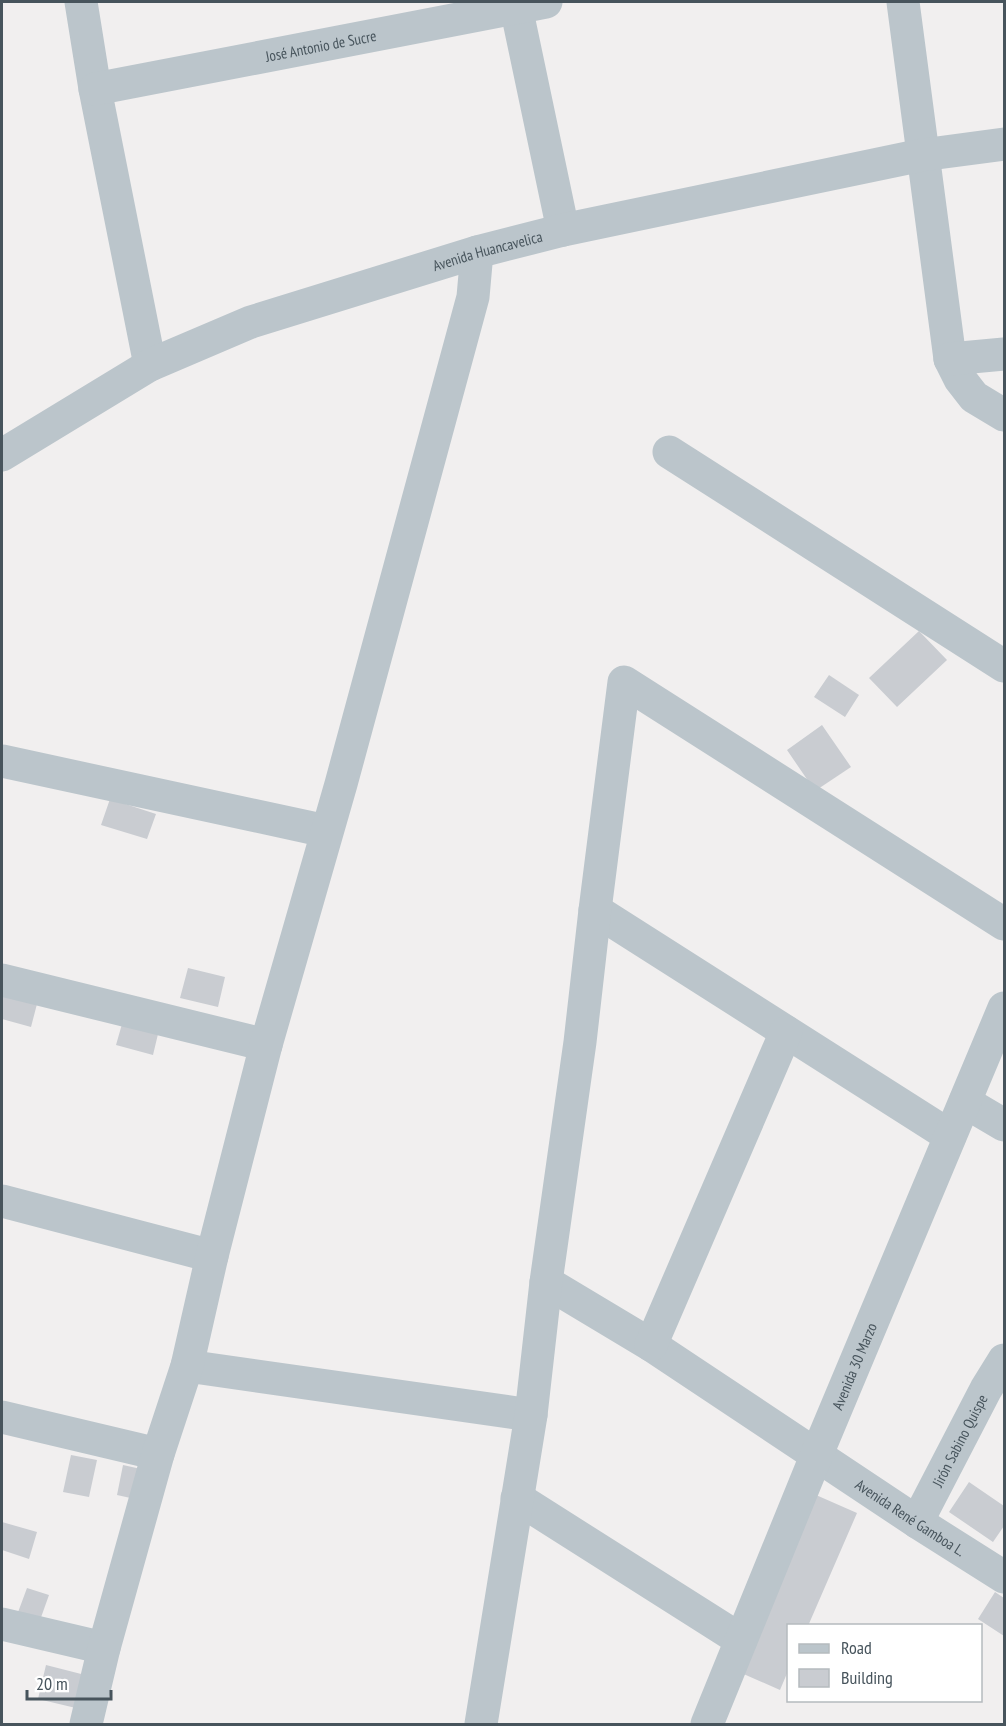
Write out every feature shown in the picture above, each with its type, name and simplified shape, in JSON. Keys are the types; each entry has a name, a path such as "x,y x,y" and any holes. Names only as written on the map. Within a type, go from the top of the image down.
{"street":[{"path":"81,2 94,89 150,365"},
{"path":"903,2 950,359 960,379 974,397 1005,415"},
{"path":"526,4 562,230"},
{"name":"José Antonio de Sucre","path":"94,89 526,4"},
{"name":"Avenida Huancavelica","path":"2,456 150,365 251,322 477,252 562,230 922,155 1005,144"},
{"path":"86,1725 104,1648 158,1454 187,1366 212,1256 266,1045 341,784 473,297 477,252"},
{"path":"950,359 1005,354"},
{"path":"669,452 1005,666"},
{"path":"481,1725 531,1415 546,1282 580,1042 624,682 1005,924"},
{"path":"2,761 326,831"},
{"path":"595,910 950,1136"},
{"path":"2,980 266,1045"},
{"name":"Avenida 30 Marzo","path":"706,1725 817,1454 1005,1008"},
{"path":"651,1344 786,1032"},
{"path":"965,1102 1005,1125"},
{"path":"2,1201 212,1256"},
{"name":"Avenida René Gamboa L.","path":"546,1282 651,1344 917,1522 1005,1577"},
{"name":"Jirón Sabino Quispe","path":"917,1522 986,1389 1005,1360"},
{"path":"187,1366 531,1415"},
{"path":"2,1417 158,1454"},
{"path":"517,1498 741,1640"},
{"path":"2,1624 104,1648"}],"building":[{"path":"919,631 947,660 897,707 869,678"},
{"path":"829,675 859,695 845,717 814,697"},
{"path":"822,725 851,767 815,791 787,750"},
{"path":"110,799 156,814 147,839 101,825"},
{"path":"188,968 225,977 218,1007 180,998"},
{"path":"2,995 37,1004 31,1027 2,1019"},
{"path":"122,1024 158,1034 153,1055 116,1045"},
{"path":"71,1455 97,1460 89,1497 63,1492"},
{"path":"123,1465 141,1469 135,1499 117,1495"},
{"path":"969,1482 1004,1506 1004,1526 993,1542 949,1512"},
{"path":"816,1495 857,1513 809,1624 787,1624 787,1673 780,1690 739,1672"},
{"path":"2,1522 37,1532 29,1559 2,1550"},
{"path":"27,1588 49,1595 39,1623 17,1615"},
{"path":"995,1592 1004,1598 1004,1636 978,1619"},
{"path":"46,1665 89,1676 80,1709 38,1699"}]}
